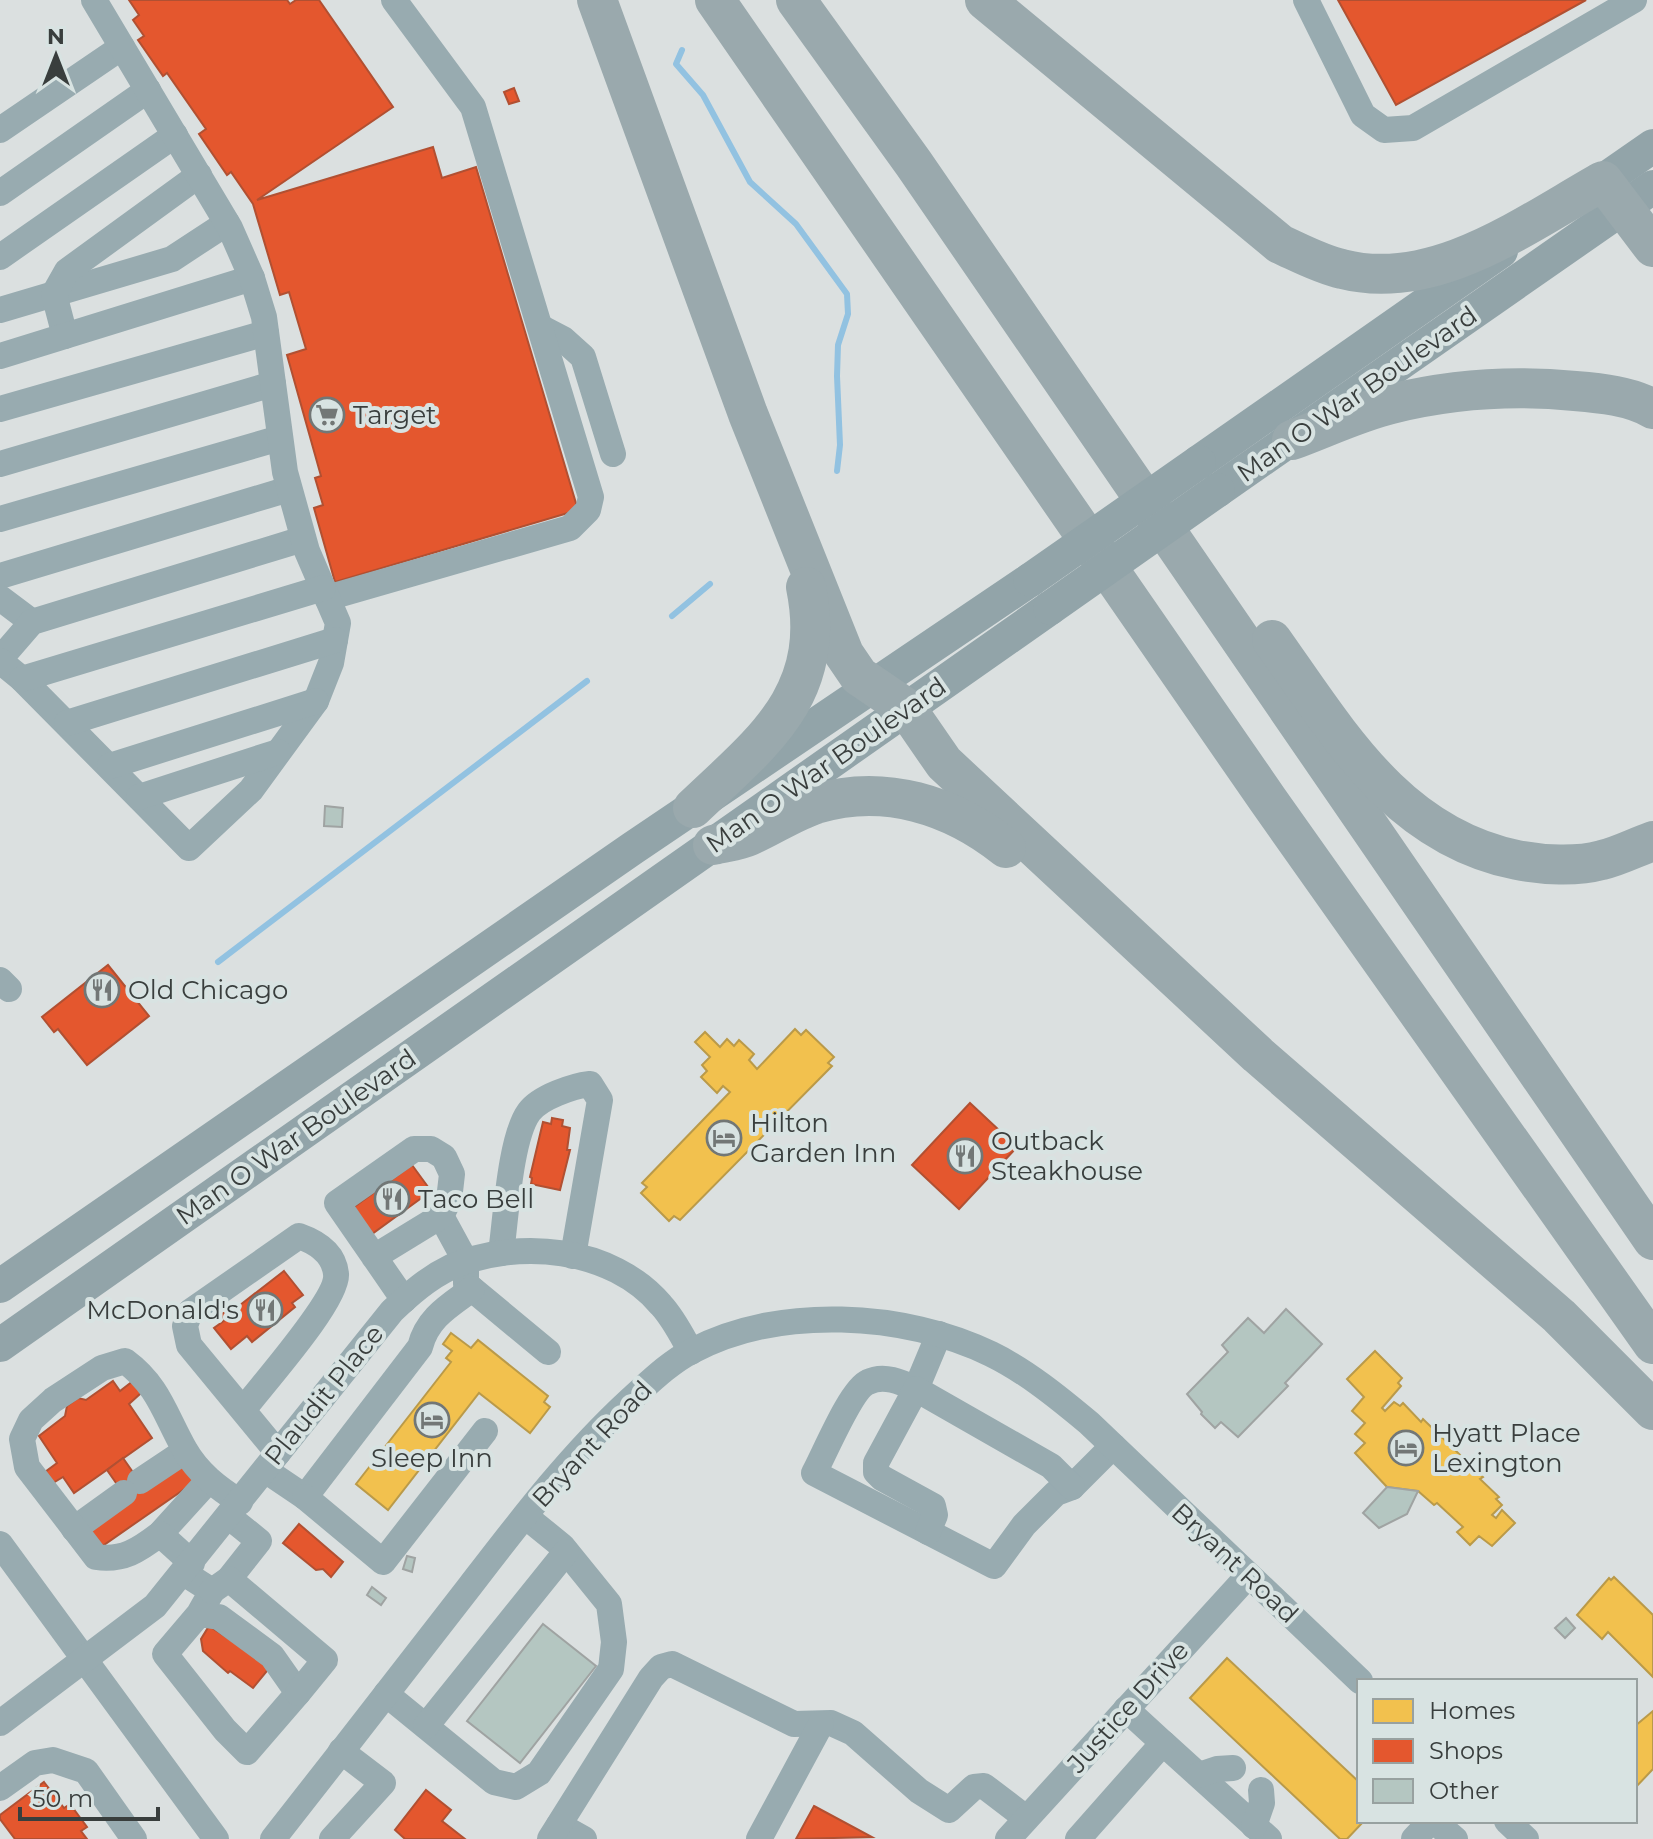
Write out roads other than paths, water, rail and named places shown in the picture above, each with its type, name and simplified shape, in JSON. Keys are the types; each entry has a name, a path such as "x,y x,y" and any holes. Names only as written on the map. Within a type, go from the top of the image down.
{"highway":[{"path":"597,0 748,414 844,654 859,676 891,697 944,763 1231,1028 1559,1316 1653,1410"},
{"path":"715,0 1268,800 1653,1344"},
{"path":"796,0 914,164 1653,1240"},
{"path":"985,0 1280,244 1344,270 1416,273 1445,265 1627,192 1653,247"},
{"path":"914,164 1079,369 1371,775 1404,805 1445,835 1489,854 1540,865 1600,861 1653,841"},
{"path":"1292,440 1389,404 1483,389 1531,387 1593,392 1653,409"},
{"path":"693,808 770,734 796,695 803,674 808,655 810,616 788,513"},
{"path":"713,845 747,837 786,816 828,802 880,796 936,806 964,818 992,837 1231,1028"}],"main road":[{"name":"Man O War Boulevard","path":"0,1286 693,808 1050,608 1292,440 1627,192 1653,146"},
{"name":"Man O War Boulevard","path":"0,1345 713,845 1030,580 1199,462 1627,192"},
{"path":"0,1270 75,1234"}],"street":[{"path":"94,0 227,223 252,278 266,333 289,489 303,539 338,623 331,663 316,701 251,790 189,848 67,723 0,660 32,622 303,539"},
{"path":"22,679 325,593 570,528 588,510 591,497 473,107 394,0"},
{"path":"1306,0 1363,115 1384,130 1413,128 1634,0"},
{"path":"0,130 122,47"},
{"path":"0,193 148,90"},
{"path":"0,257 175,135"},
{"path":"65,336 54,294 67,271 199,175"},
{"path":"0,310 172,259 227,223"},
{"path":"0,356 252,278"},
{"path":"540,327 563,339 583,357 613,454"},
{"path":"0,409 266,333"},
{"path":"0,464 273,384"},
{"path":"0,519 280,438"},
{"path":"0,576 289,489"},
{"path":"0,598 32,622"},
{"path":"67,723 335,640"},
{"path":"110,766 316,701"},
{"path":"139,797 278,752"},
{"path":"501,1253 517,1132 530,1109 570,1087 590,1084 600,1100 573,1256"},
{"path":"374,1257 441,1216 449,1200 452,1174 444,1157 431,1149 414,1149 337,1203 374,1257 404,1300"},
{"path":"441,1216 466,1262 466,1284 548,1352"},
{"path":"243,1410 329,1299 337,1275 329,1255 315,1242 299,1236 190,1312 185,1326 189,1345 243,1410 272,1462 305,1497 383,1562 485,1431"},
{"name":"Plaudit Place","path":"0,1723 155,1606 358,1351 419,1286 466,1262 501,1253 547,1251 573,1256 617,1273 641,1287 660,1303 691,1352"},
{"path":"305,1497 420,1347 424,1331 433,1319 472,1289"},
{"name":"Bryant Road","path":"273,1839 525,1516 578,1451 615,1414 660,1373 691,1352 745,1332 821,1319 856,1319 908,1326 991,1354 1015,1368 1063,1401 1113,1446 1358,1679"},
{"path":"928,1532 935,1515 933,1506 882,1478 876,1472 876,1463 916,1389 939,1334"},
{"path":"160,1534 213,1595 325,1660 247,1752 225,1730 165,1654 213,1595 259,1541 234,1509 185,1451 163,1402 141,1373 125,1361 102,1368 53,1400 31,1420 22,1439 27,1467 96,1557 111,1559 134,1554 160,1534 209,1480"},
{"path":"1072,1487 1051,1466 916,1389 884,1378 866,1382 855,1394 814,1473 994,1566 1024,1525 1056,1493 1072,1487 1113,1446"},
{"path":"70,1525 185,1451"},
{"path":"386,1694 494,1782 516,1787 539,1773 611,1669 614,1642 609,1604 566,1552 525,1516"},
{"path":"0,1544 216,1839"},
{"path":"426,1726 566,1552"},
{"name":"Justice Drive","path":"1022,1830 1126,1709 1248,1576"},
{"path":"213,1595 219,1617 272,1656 298,1693"},
{"path":"584,1839 554,1832 661,1667 672,1664 794,1724 831,1723 853,1733 919,1791 949,1810 974,1787 984,1786 1022,1830"},
{"path":"1126,1709 1262,1833"},
{"path":"759,1839 821,1724"},
{"path":"1078,1839 1163,1743"},
{"path":"332,1839 383,1783 341,1751"},
{"path":"0,1788 35,1763 53,1760 86,1771 134,1839"},
{"path":"1199,1775 1233,1768"},
{"path":"1261,1790 1262,1833"},
{"path":"1414,1839 1430,1823"},
{"path":"1435,1823 1455,1839"},
{"path":"1509,1823 1526,1839"}],"waterway":[{"path":"682,50 676,64 703,95 750,182 796,224 847,294 848,314 838,345 840,445 837,471"},
{"path":"672,616 710,584"},
{"path":"218,962 587,681"}],"place":[{"name":"Target","path":"327,415"},
{"name":"Old Chicago","path":"102,990"},
{"name":"Hilton Garden Inn","path":"724,1138"},
{"name":"Outback Steakhouse","path":"965,1156"},
{"name":"Taco Bell","path":"392,1199"},
{"name":"McDonald's","path":"265,1310"},
{"name":"Sleep Inn","path":"432,1420"},
{"name":"Hyatt Place Lexington","path":"1406,1448"}]}
